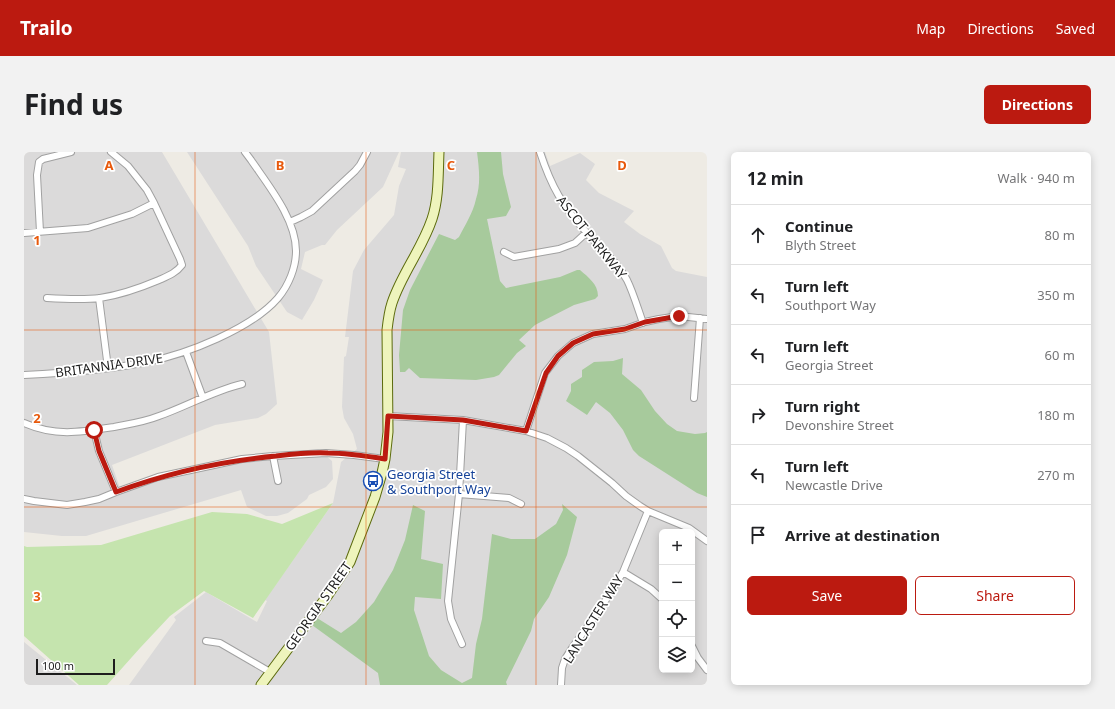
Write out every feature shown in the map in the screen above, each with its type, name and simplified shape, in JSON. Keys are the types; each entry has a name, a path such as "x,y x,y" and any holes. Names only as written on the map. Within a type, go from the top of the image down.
{"street":[{"path":"40,232 37,175 39,162 71,152"},
{"path":"47,298 99,298 132,290 175,272 182,265 147,190 128,166 111,152"},
{"name":"BRITANNIA DRIVE","path":"24,375 63,373 108,368 147,362 186,352 230,332 253,319 279,297 291,278 295,264 295,240 285,211 245,152"},
{"path":"290,222 312,211 355,171 367,152"},
{"name":"GEORGIA STREET","path":"261,685 328,595 350,562 375,497 385,459 388,416 387,330 389,314 398,288 421,244 433,214 437,198 439,152"},
{"name":"ASCOT PARKWAY","path":"540,152 546,172 563,204 586,233 609,256 627,280 643,323"},
{"path":"24,233 88,228 126,216 154,203"},
{"path":"504,252 514,257 559,249 575,243 586,233"},
{"path":"99,298 108,368"},
{"path":"526,431 546,373 551,364 566,348 573,343 593,334 625,329 643,323 679,316 704,319 694,398"},
{"path":"186,352 203,398"},
{"path":"24,423 44,430 73,433 137,423 158,417 227,387 242,384"},
{"path":"388,416 463,420 526,431 547,438 566,448 612,483 626,496 648,510 689,528 707,541"},
{"path":"462,644 451,618 448,601 463,420"},
{"path":"94,430 99,451 116,492"},
{"path":"24,499 67,505 99,499 158,478 242,459 326,452 354,454 385,459"},
{"path":"274,456 278,481"},
{"path":"458,494 509,498 521,504"},
{"name":"LANCASTER WAY","path":"561,685 562,668 565,659 599,611 623,572 648,510"},
{"path":"623,572 651,589 659,596"},
{"path":"206,641 220,644 270,672"},
{"path":"695,652 707,670"}],"shaded area":[{"path":"24,152 162,152 269,332 277,404 266,414 258,418 215,425 112,465 120,488 238,457 318,449 332,461 333,479 326,487 309,495 307,499 288,513 277,516 266,516 247,507 241,490 86,536 62,536 24,532"},
{"path":"187,152 399,152 383,187 337,230 325,245 305,252 301,269 323,280 314,300 302,320 287,312 256,266 248,246"},
{"path":"401,152 545,152 550,166 580,153 595,164 586,180 599,193 634,211 624,222 640,234 661,246 672,268 676,271 707,277 707,685 129,685 176,620 174,617 206,592 257,622 267,601 265,600 333,503 341,462 357,449 353,434 344,418 342,407 344,357 346,356 349,337 345,337 353,271 364,250 394,215 399,186 406,169 398,167"},
{"path":"24,642 77,685 24,685"}],"green space":[{"path":"477,152 501,152 503,174 511,207 506,216 487,219 500,281 506,288 560,277 580,270 594,284 598,292 598,296 595,299 574,305 535,325 519,340 526,346 517,353 499,375 494,377 476,380 420,378 409,368 405,372 400,372 399,355 403,310 410,290 439,234 455,240 459,237 469,219 479,188"},
{"path":"623,358 622,374 641,390 655,411 667,424 677,431 695,434 707,432 707,497 697,493 639,456 633,450 623,430 610,413 596,402 587,415 566,401 571,391 571,384 582,377 582,370 594,362 613,361"},
{"path":"333,503 253,618 204,591 170,616 107,685 79,685 24,636 24,546 101,545 212,512 247,514 282,524"},
{"path":"562,504 577,517 567,555 549,597 534,619 531,631 506,682 507,685 380,685 378,673 312,625 317,618 341,633 356,622 374,602 393,570 405,540 413,505 425,511 421,559 443,564 441,599 415,597 414,610 429,656 441,670 462,683 472,678 476,644 482,619 492,534 511,539 535,539 556,524 563,510"}],"place":[{"name":"Georgia Street & Southport Way","path":"373,481"}],"route":[{"path":"94,430 99,451 116,492 158,478 242,459 326,452 354,454 385,459 388,416 463,420 526,431 546,373 551,364 566,348 584,337 593,334 625,329 645,322 679,316"}]}
